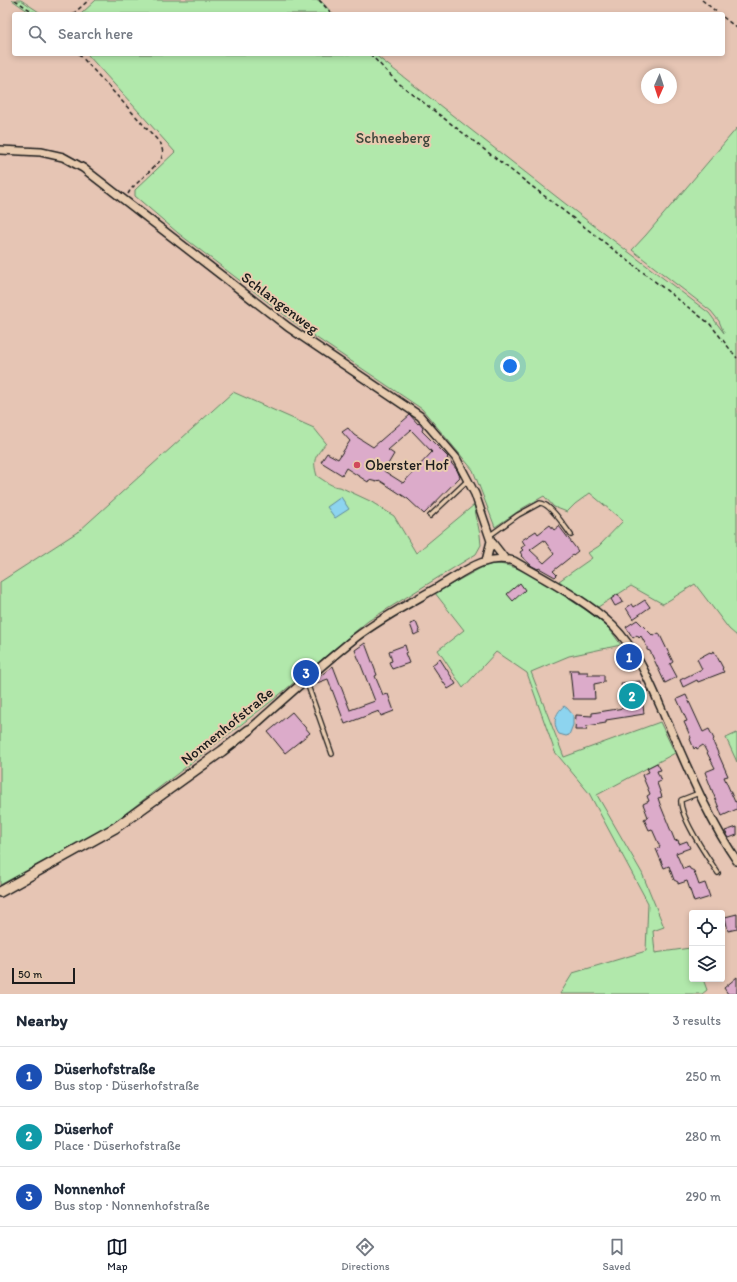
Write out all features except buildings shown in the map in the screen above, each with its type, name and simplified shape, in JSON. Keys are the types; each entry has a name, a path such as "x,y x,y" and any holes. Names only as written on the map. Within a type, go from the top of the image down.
{"street":[{"name":"Schlangenweg","path":"0,150 41,152 63,157 84,168 288,327 420,416 456,458 475,494 490,538"},
{"path":"490,538 505,559 514,561 596,612 626,640 644,670 699,793 725,844 737,862"},
{"path":"486,561 490,538"},
{"name":"Nonnenhofstraße","path":"0,892 115,828 249,730 306,679 356,638 384,618 478,564 495,559 505,559"}],"lane":[{"path":"430,516 468,480"},
{"path":"490,538 518,515 540,503 543,503 556,515 571,535"},
{"path":"306,679 332,754"},
{"path":"699,793 681,800 680,805 694,834 718,873"}],"path":[{"path":"16,0 33,12"},
{"path":"75,12 89,0"},
{"path":"319,0 330,12"},
{"path":"702,0 717,12"},
{"path":"725,19 737,28"},
{"path":"81,56 161,144 163,153 161,160 131,189 125,199"},
{"path":"372,56 397,82 710,324 737,358"}],"green space":[{"path":"12,0 21,0 39,12 29,12"},
{"path":"96,0 320,0 331,12 83,12"},
{"name":"Schneeberg","path":"89,56 377,56 576,212 709,313 724,333 719,321 711,311 632,250 737,128 737,636 729,629 695,584 663,604 631,586 598,607 559,581 592,558 588,553 599,546 623,521 590,493 567,512 554,507 544,496 495,527 473,470 422,409 299,326 178,233 135,196 135,190 175,152"},
{"path":"233,392 314,428 326,443 316,458 315,466 317,476 331,485 340,487 370,501 394,516 416,553 474,505 481,545 476,554 368,621 273,700 112,824 0,885 0,582 79,531"},
{"path":"492,564 513,567 542,581 596,617 609,629 621,645 569,656 531,672 564,757 660,722 675,753 597,795 642,873 664,927 653,931 655,953 689,948 689,982 704,982 707,990 702,994 560,994 573,973 646,951 648,903 589,793 555,752 527,673 496,652 463,688 438,650 464,630 435,593 481,568"},
{"path":"737,733 737,762 726,738"}],"water":[{"path":"341,497 349,509 335,518 327,507"},
{"path":"564,706 573,715 573,725 569,735 566,736 559,734 555,723 558,712"}],"place":[{"name":"Oberster Hof","path":"357,465"},
{"name":"Düserhofstraße","path":"629,657"},
{"name":"Nonnenhof","path":"306,673"},
{"name":"Düserhof","path":"632,696"}]}
